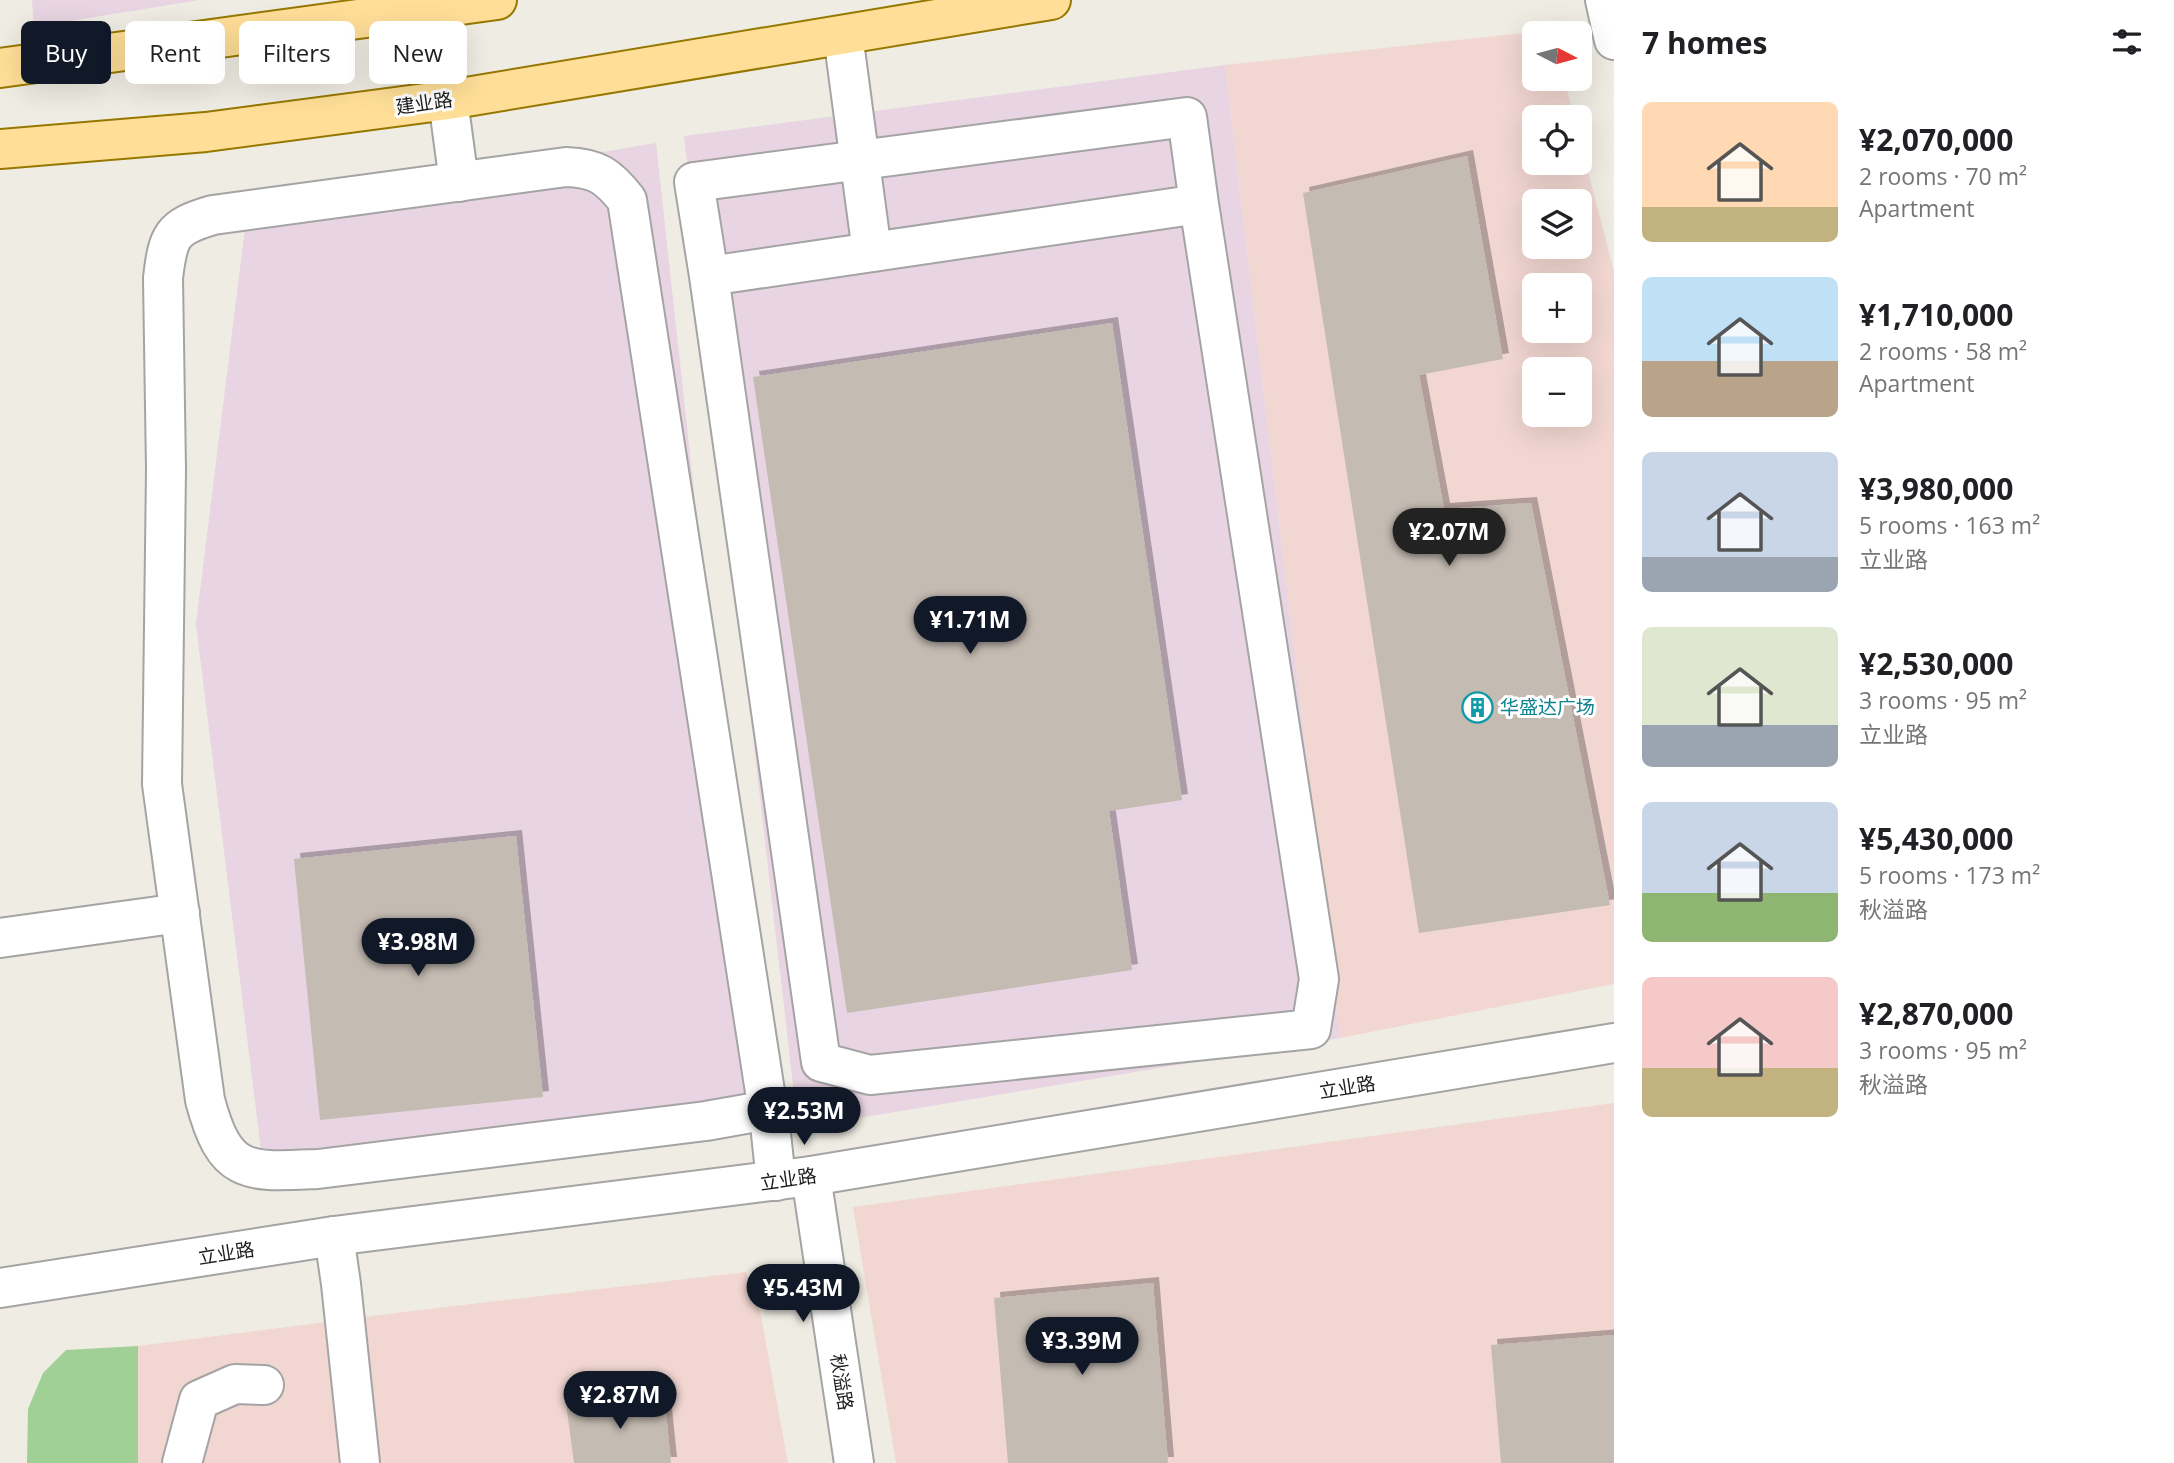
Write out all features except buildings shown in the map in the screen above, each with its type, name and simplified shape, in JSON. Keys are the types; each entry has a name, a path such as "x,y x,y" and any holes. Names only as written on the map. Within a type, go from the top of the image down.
{"main road":[{"path":"0,68 497,0"},
{"name":"建业路","path":"0,149 206,132 448,100 1052,0"}],"street":[{"path":"1605,0 1614,40"},
{"path":"843,35 872,252"},
{"path":"448,100 459,182"},
{"path":"1187,117 1199,204 1319,979 1311,1029 870,1075 821,1062 694,182 1187,117"},
{"name":"秋溢路","path":"768,1110 706,1121 330,1168 251,1168 241,1165 221,1146 212,1128 205,1100 162,785 166,470 163,278 167,248 177,230 193,221 213,215 566,167 584,168 599,173 613,182 627,200 768,1110 793,1179 854,1463"},
{"path":"709,276 1199,204"},
{"path":"0,938 180,913"},
{"name":"立业路","path":"0,1288 334,1236 793,1179 1614,1043"},
{"path":"334,1236 360,1463 342,1463"},
{"path":"182,1463 199,1401 235,1384 264,1385"}],"shaded area":[{"path":"32,0 199,0 71,21 34,21"},
{"path":"1522,33 1522,91 1567,91 1571,105 1522,105 1522,175 1589,175 1614,271 1614,984 1340,1038 1225,65"},
{"path":"1225,65 1340,1038 798,1128 684,136"},
{"path":"656,143 763,1123 266,1191 196,624 247,212"},
{"path":"1614,1103 1614,1463 896,1463 853,1207"},
{"path":"746,1272 761,1316 788,1463 138,1463 138,1346"}],"green space":[{"path":"138,1346 138,1463 27,1463 28,1409 43,1373 66,1350"}],"place":[{"name":"华盛达广场","path":"1477,707"}]}
